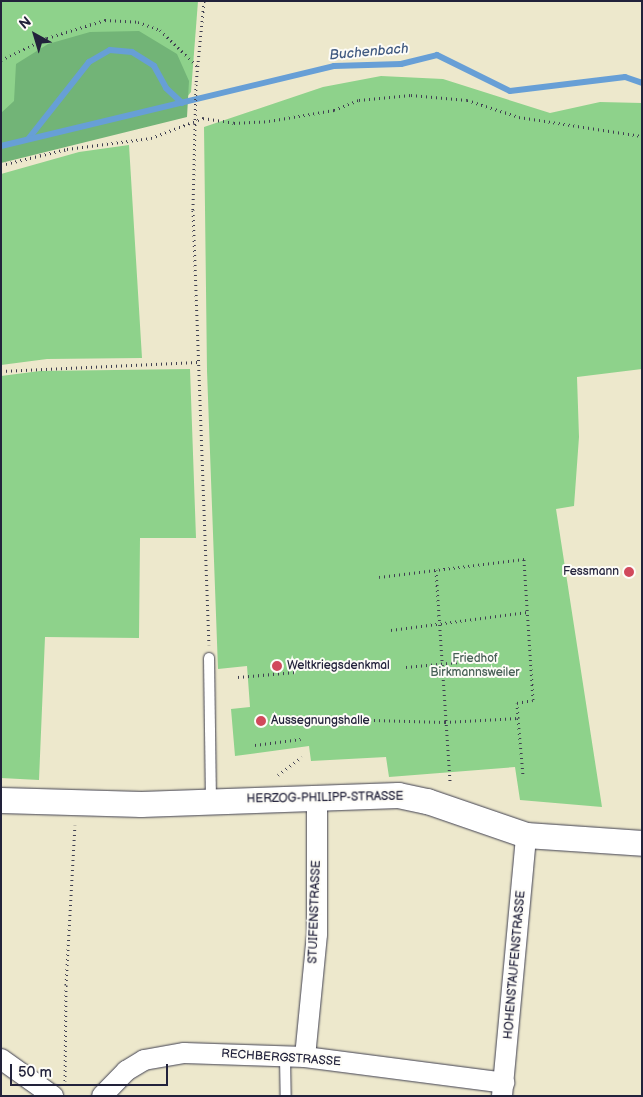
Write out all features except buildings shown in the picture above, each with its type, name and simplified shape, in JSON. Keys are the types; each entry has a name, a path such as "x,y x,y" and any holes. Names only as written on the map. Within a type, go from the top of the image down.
{"street":[{"name":"HERZOG-PHILIPP-STRASSE","path":"1,800 76,802 211,801 398,795 427,801 526,835 642,843"},
{"name":"STUIFENSTRASSE","path":"295,1057 317,934 317,797"},
{"name":"HOHENSTAUFENSTRASSE","path":"503,1089 526,835"},
{"name":"RECHBERGSTRASSE","path":"102,1096 126,1071 144,1060 166,1055 219,1053 295,1057 503,1089"},
{"path":"1,1059 59,1091"}],"lane":[{"path":"209,658 211,801"},
{"name":"STUIFENSTRASSE","path":"286,1096 295,1057"}],"path":[{"path":"204,1 194,120 193,210 209,658"},
{"path":"1,60 46,38 105,20 138,22 160,30 198,67"},
{"path":"1,165 67,149 151,138 203,118 234,123 269,121 334,110 359,100 411,95 466,100 520,117 642,136"},
{"path":"1,371 198,362"},
{"path":"379,577 524,559 533,700 517,703 523,775"},
{"path":"436,570 444,722 450,781"},
{"path":"391,630 528,612"},
{"path":"406,667 481,660"},
{"path":"238,677 296,672"},
{"path":"299,718 444,722 518,718"},
{"path":"255,745 301,739"},
{"path":"59,1091 72,917 76,802"}],"green space":[{"path":"1,1 198,1 191,92 182,103 1,128"},
{"path":"139,31 177,54 189,81 187,117 1,163 1,113 14,101 16,64 48,44 90,32"},
{"name":"Friedhof Birkmannsweiler","path":"381,76 443,79 550,113 600,102 642,103 642,369 577,377 579,437 574,506 556,509 602,807 520,800 515,767 389,777 386,757 311,761 309,746 235,756 231,709 250,707 247,666 218,669 207,371 204,127 323,87"},
{"path":"129,145 142,358 47,359 1,365 1,174 79,152"},
{"path":"190,369 196,538 140,538 139,638 45,637 39,780 1,778 1,376 40,371"}],"waterway":[{"name":"Buchenbach","path":"29,138 89,62 110,50 132,52 154,66 166,88 182,103"},
{"name":"Buchenbach","path":"1,146 334,66 401,64 437,55 510,91 625,77 642,83"}],"place":[{"name":"Fessmann","path":"629,572"},
{"name":"Weltkriegsdenkmal","path":"277,666"},
{"name":"Aussegnungshalle","path":"261,721"}]}
